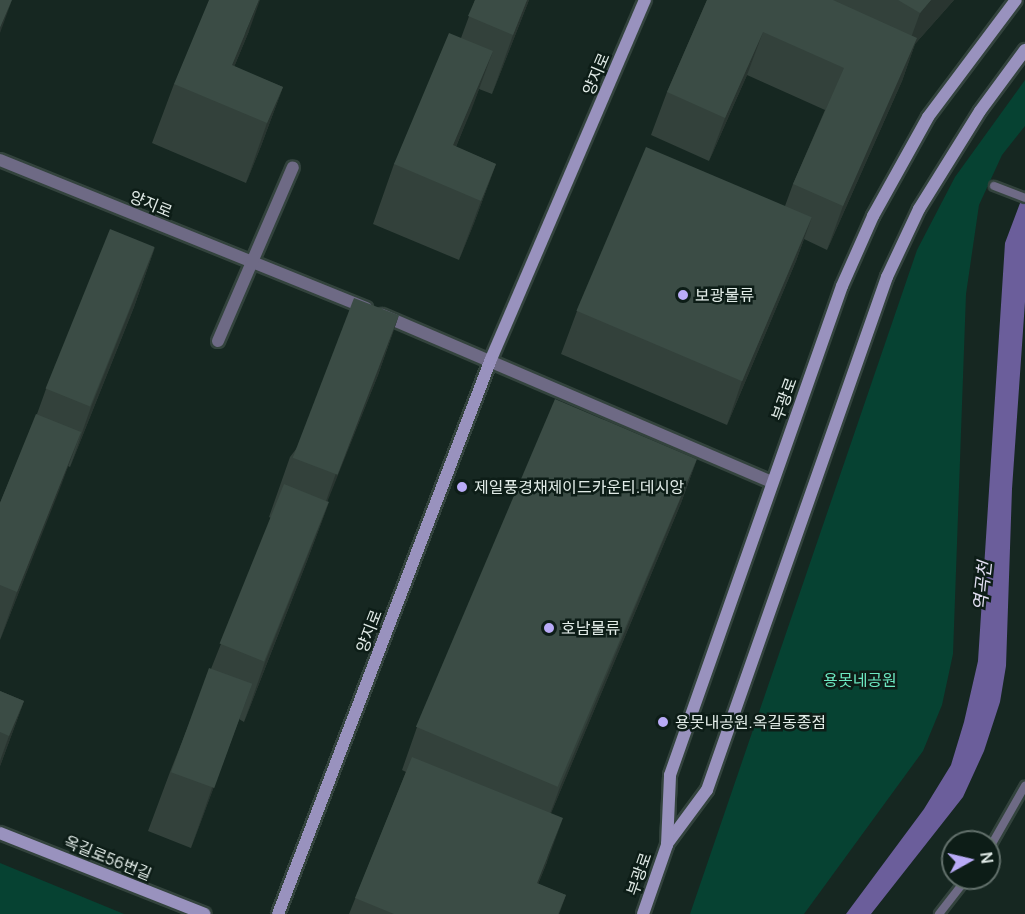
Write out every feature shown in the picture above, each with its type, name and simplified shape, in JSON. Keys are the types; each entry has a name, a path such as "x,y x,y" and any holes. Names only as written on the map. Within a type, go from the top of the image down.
{"main road":[{"name":"양지로","path":"278,914 491,359 645,0"},
{"name":"부광로","path":"643,914 667,845 670,775 771,482 842,286 873,216 928,117 1016,0"},
{"name":"부광로","path":"667,845 707,790 887,277 919,208 980,111 1025,50"},
{"name":"옥길로56번길","path":"0,833 205,914"}],"street":[{"name":"양지로","path":"0,160 491,359 771,482"},
{"path":"218,341 254,263 293,167"}],"lane":[{"path":"994,186 1025,198"},
{"path":"1000,830 1025,786"},
{"path":"939,914 958,890"}],"green space":[{"name":"용못네공원","path":"1025,80 1025,126 1002,155 979,205 966,294 953,654 942,705 923,751 804,914 690,914 917,250 955,177"},
{"path":"0,863 124,914 0,914"}],"shaded area":[{"path":"1025,190 1025,302 1012,489 1006,666 1000,702 984,751 963,797 871,914 846,914 924,809 951,765 964,722 978,661 1005,243"}],"building":[{"path":"0,0 12,0 0,28"},
{"path":"209,0 259,0 232,65 283,87 267,123 174,84"},
{"path":"475,0 527,0 513,35 468,16"},
{"path":"707,0 833,0 917,38 843,206 793,184 844,68 763,32 725,118 667,92"},
{"path":"898,0 931,0 920,13"},
{"path":"449,33 493,51 453,145 496,164 481,201 394,164"},
{"path":"646,147 812,217 742,381 576,311"},
{"path":"110,229 155,247 90,406 46,388"},
{"path":"354,298 399,315 338,475 293,458"},
{"path":"555,399 697,459 558,787 416,727"},
{"path":"36,414 81,432 17,592 0,585 0,503"},
{"path":"284,484 329,502 264,661 220,643"},
{"path":"209,668 252,684 214,788 171,772"},
{"path":"0,691 24,701 9,736 0,732"},
{"path":"412,757 563,818 537,883 566,895 558,914 394,914 355,898"}],"place":[{"name":"보광물류","path":"683,295"},
{"name":"제일풍경채제이드카운티.데시앙","path":"462,487"},
{"name":"호남물류","path":"549,628"},
{"name":"용못내공원.옥길동종점","path":"663,722"}],"water label":[{"name":"역곡천","path":"982,586"}]}
